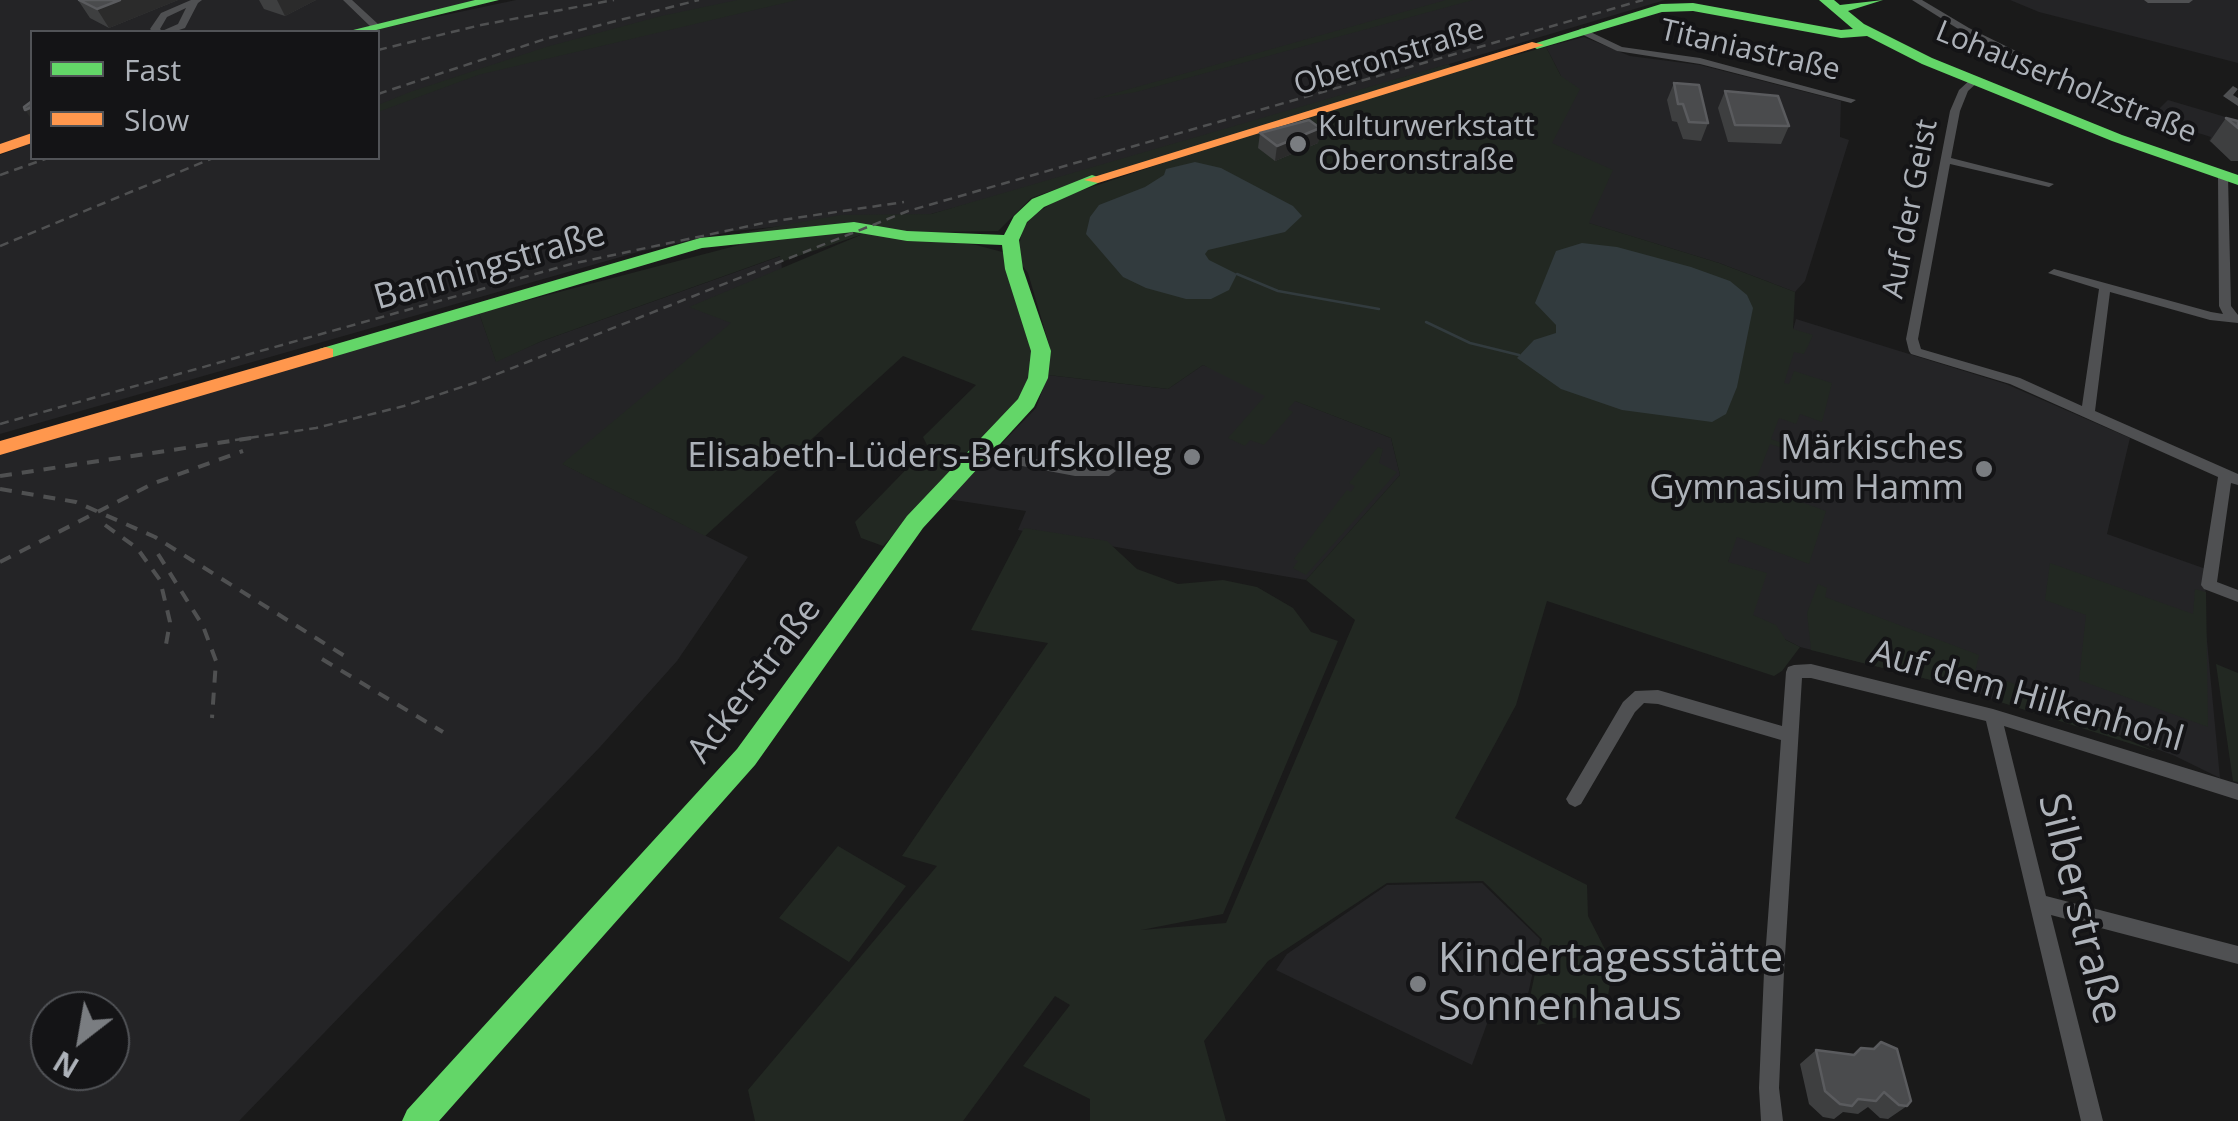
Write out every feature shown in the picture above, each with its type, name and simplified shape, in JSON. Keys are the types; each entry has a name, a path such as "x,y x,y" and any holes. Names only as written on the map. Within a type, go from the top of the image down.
{"street":[{"path":"346,0 364,29 492,0"},
{"path":"1831,5 1876,0"},
{"path":"1916,0 1966,30 2076,83"},
{"path":"2148,0 2189,0"},
{"path":"157,30 164,15 196,1"},
{"path":"171,30 182,26 196,1"},
{"name":"Lohauserholzstraße","path":"1831,5 1868,32 1974,81 2230,178"},
{"name":"Oberonstraße","path":"1010,240 1020,220 1038,204 1082,182 1673,6 1841,34 1868,32"},
{"name":"Titaniastraße","path":"1582,31 1620,49 1700,61 1851,100"},
{"name":"Auf der Geist","path":"1974,81 1964,90 1956,111 1912,339 1914,352 2014,381 2088,412"},
{"path":"2233,89 2228,96 2238,103"},
{"path":"0,149 30,139"},
{"path":"1948,160 2050,184"},
{"path":"2230,178 2225,306 2234,318"},
{"name":"Banningstraße","path":"0,448 700,243 854,227 907,236 1010,240"},
{"name":"Ackerstraße","path":"418,1121 734,771 800,686 914,522 1027,402 1041,365 1040,340 1014,269 1010,240"},
{"path":"2054,274 2210,316 2234,318"},
{"path":"2105,288 2088,412 2232,478 2209,584 2238,596"},
{"path":"979,454 1075,471 1109,471"},
{"name":"Auf dem Hilkenhohl","path":"1787,735 1792,674 1798,670 1993,716 2238,792"},
{"path":"1575,799 1629,707 1641,696 1658,697 1787,735 1769,1088 1772,1121"},
{"name":"Silberstraße","path":"1993,716 2092,1121"},
{"path":"2040,903 2238,955"}],"shaded area":[{"path":"0,0 491,0 359,30 30,30 30,138 0,149"},
{"path":"516,0 1665,0 1051,182 886,226 872,217 734,231 638,252 0,434 0,155 30,144 30,160 380,160 380,30 374,30"},
{"path":"737,0 797,0 478,75 380,111 380,104 410,92 546,47"},
{"path":"1446,0 1473,0 1136,92 1094,99"},
{"path":"2010,0 2238,0 2238,63 2039,12"},
{"path":"1584,37 1630,56 1700,65 1841,101 1840,137 1849,140 1805,281 1795,292 1719,263 1588,223 1551,143 1561,76 1546,47"},
{"path":"1546,47 1561,76 1580,89 1552,143 1613,170 1589,223 1719,263 1795,292 1793,329 1813,335 1804,354 1794,352 1784,383 1789,384 1794,371 1832,383 1822,422 1800,414 1796,424 1779,418 1771,439 1818,456 1817,459 1770,444 1754,485 1826,511 1809,564 1737,537 1728,562 1767,573 1753,615 1776,625 1786,640 1800,647 1782,671 1774,676 1547,601 1516,705 1455,818 1587,885 1588,916 1613,965 1608,996 1580,1017 1537,1025 1529,1002 1542,939 1483,881 1387,883 1268,961 1204,1041 1226,1121 1090,1121 1090,1099 1023,1066 1070,1005 1055,996 963,1121 755,1121 748,1090 937,866 902,856 1048,643 971,630 1024,528 1107,541 1137,569 1178,584 1223,580 1257,587 1293,608 1311,632 1338,641 1223,914 1141,930 1226,923 1355,620 1306,580 1400,475 1391,438 1295,401 1288,409 1293,412 1264,445 1250,440 1245,446 1228,438 1265,396 1203,365 1168,389 1048,375 1050,348 1028,273 1022,265 1019,245 1023,229 1032,216 1062,197 1163,163 1088,178 1031,198 998,231 868,233 976,245 1010,254 1038,378 883,546 861,538 855,522 928,447 923,437 976,385 903,356 705,536 562,464 731,323 689,307 863,234 781,262 780,256 542,341 496,362 479,313 739,245 740,233 841,215 931,214 1448,64 1452,67 1352,98"},
{"path":"2168,100 2229,118 2215,143 2209,141 2211,137 2150,118"},
{"path":"1195,162 1221,168 1293,206 1302,216 1285,232 1208,250 1205,254 1209,260 1237,274 1229,290 1211,299 1186,299 1123,277 1086,234 1090,217 1099,205 1145,187 1164,175 1166,169"},
{"path":"1582,243 1617,247 1691,267 1730,281 1747,295 1753,308 1737,387 1726,414 1712,422 1622,410 1561,389 1517,358 1534,340 1556,333 1556,325 1535,303 1556,251"},
{"path":"781,256 784,302 563,464 748,557 677,661 600,747 239,1121 0,1121 0,452 479,313 496,361"},
{"path":"1796,319 2006,384 2130,438 2107,534 2206,569 2205,620 2220,778 2175,756 2082,721 2082,713 2072,706 2005,681 2000,702 1971,690 1800,647 1716,604"},
{"name":"Elisabeth-Lüders-Berufskolleg","path":"1203,365 1391,438 1400,475 1306,580 1018,530 1026,511 948,499 1036,408 1048,375 1168,389"},
{"path":"1378,447 1383,449 1379,463 1397,472 1306,575 1293,568 1298,561 1294,559 1347,490 1351,492 1355,486 1349,483"},
{"path":"2050,563 2193,614 2195,589 2206,592 2208,727 2079,680 2086,615 2045,600"},
{"path":"1818,584 1827,588 1825,597 1979,655 1971,690 1811,650 1807,613"},
{"path":"2216,664 2238,673 2238,782 2233,781"},
{"path":"2004,680 2072,706 2083,713 2082,721 2157,752 2000,702"},
{"path":"838,846 906,886 849,962 779,918"},
{"name":"Kindertagesstätte Sonnenhaus","path":"1482,883 1540,939 1527,999 1496,999 1472,1065 1276,970 1287,954 1387,885"}],"building":[{"path":"79,0 120,0 97,9"},
{"path":"1674,83 1699,85 1708,123 1689,122 1683,104 1678,104"},
{"path":"1725,91 1778,96 1789,126 1735,125"},
{"path":"1309,120 1320,128 1277,146 1260,133"},
{"path":"1881,1042 1897,1049 1911,1101 1907,1106 1899,1105 1884,1092 1876,1101 1858,1099 1852,1106 1840,1104 1825,1091 1816,1050 1854,1055 1861,1048 1874,1049"}],"waterway":[{"path":"1237,274 1278,291 1379,309"},
{"path":"1426,322 1470,343 1519,355"}],"railway":[{"path":"380,50 481,25 614,0"},
{"path":"380,93 545,39 699,0"},
{"path":"235,440 316,428 404,406 477,382 908,211 1643,0"},
{"path":"0,175 42,160"},
{"path":"0,246 208,160"},
{"path":"0,424 571,264 768,222 904,202"},
{"path":"0,476 251,438"},
{"path":"98,512 152,484 243,451"},
{"path":"0,489 76,502 98,512"},
{"path":"0,562 98,512"},
{"path":"98,512 155,537 351,660"},
{"path":"105,525 137,548 160,580 170,622 165,650"},
{"path":"158,554 203,626 216,661 212,718"},
{"path":"322,659 443,732"}],"traffic: fast":[{"path":"361,30 492,0"},
{"path":"1826,0 1859,27 1927,61 2117,138 2238,180"},
{"path":"1837,10 1876,0"},
{"path":"1537,45 1661,8 1693,7 1841,34 1868,32"},
{"path":"418,1121 746,757 915,522 1027,402 1038,378 1041,351 1014,269 1010,240 1020,220 1038,203 1092,180"},
{"path":"326,353 700,243 854,227 907,236 1010,240"}],"traffic: slow":[{"path":"1092,180 1537,45"},
{"path":"0,149 30,139"},
{"path":"0,448 326,353"}],"place":[{"name":"Kulturwerkstatt Oberonstraße","path":"1298,144"},
{"name":"Elisabeth-Lüders-Berufskolleg","path":"1192,457"},
{"name":"Märkisches Gymnasium Hamm","path":"1984,469"},
{"name":"Kindertagesstätte Sonnenhaus","path":"1418,984"}]}
